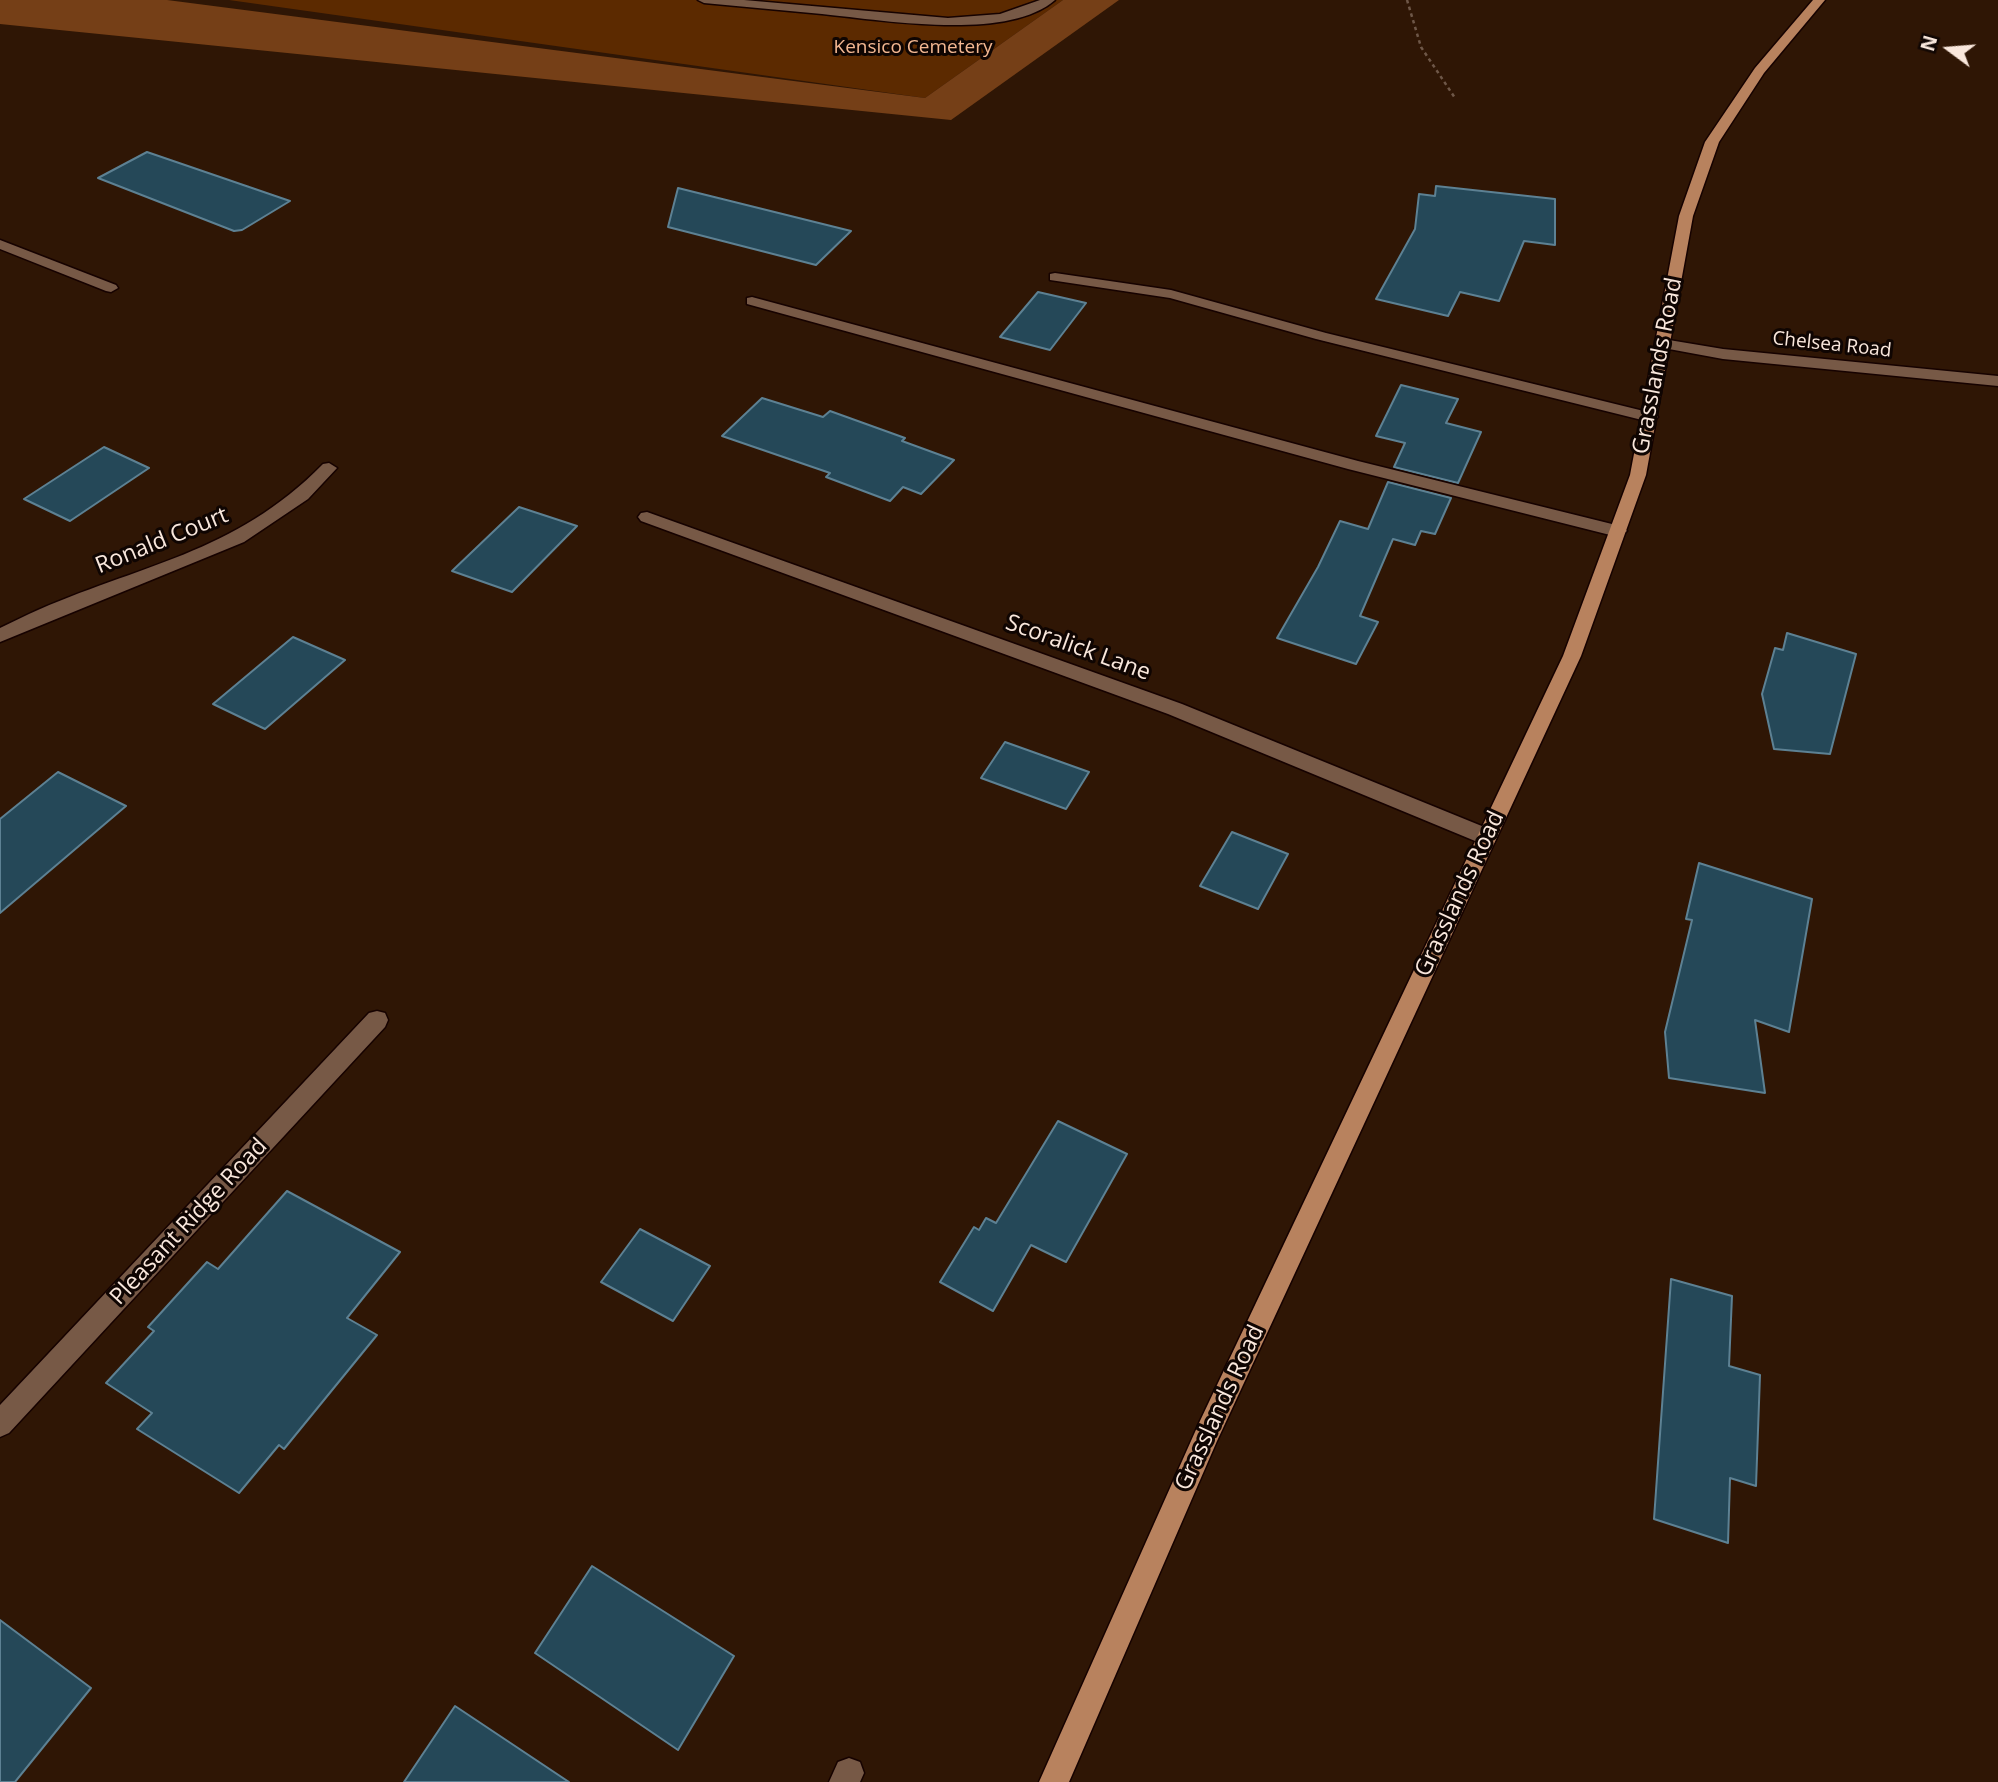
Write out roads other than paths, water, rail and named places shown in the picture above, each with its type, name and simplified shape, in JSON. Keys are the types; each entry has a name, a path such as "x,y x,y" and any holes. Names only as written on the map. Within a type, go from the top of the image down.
{"main road":[{"name":"Grasslands Road","path":"1054,1782 1208,1432 1572,656 1638,475 1686,216 1712,142 1759,71 1819,0"}],"street":[{"path":"704,0 934,21 975,20 1014,13 1049,0"},
{"path":"0,244 111,288"},
{"path":"1055,277 1171,294 1321,336 1650,417"},
{"path":"752,301 1354,466 1618,531"},
{"name":"Chelsea Road","path":"1663,344 1723,354 1998,381"},
{"name":"Ronald Court","path":"0,636 56,610 218,549 308,493 329,468"},
{"name":"Scoralick Lane","path":"647,517 1108,684 1389,793 1487,837"},
{"name":"Pleasant Ridge Road","path":"0,1424 377,1020"}],"park label":[{"name":"Kensico Cemetery","path":"913,48"}]}
